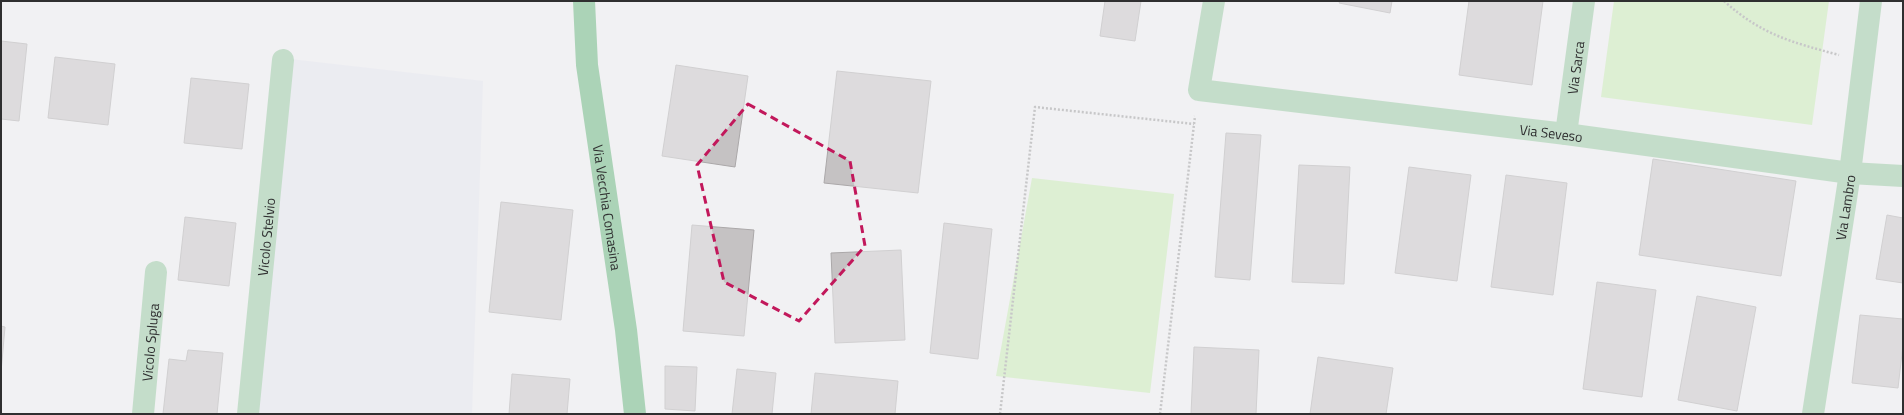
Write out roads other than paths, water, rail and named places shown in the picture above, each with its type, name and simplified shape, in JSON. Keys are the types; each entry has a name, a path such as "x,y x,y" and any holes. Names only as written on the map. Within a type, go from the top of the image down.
{"street":[{"name":"Via Vecchia Comasina","path":"584,1 587,65 626,330 635,414"},
{"name":"Via Seveso","path":"1214,1 1198,90 1566,134 1850,173 1903,176"},
{"name":"Via Sarca","path":"1566,134 1584,1"},
{"name":"Via Lambro","path":"1813,414 1850,173 1862,62 1871,1"},
{"name":"Vicolo Stelvio","path":"248,414 283,60"},
{"name":"Vicolo Spluga","path":"143,414 156,272"}]}
